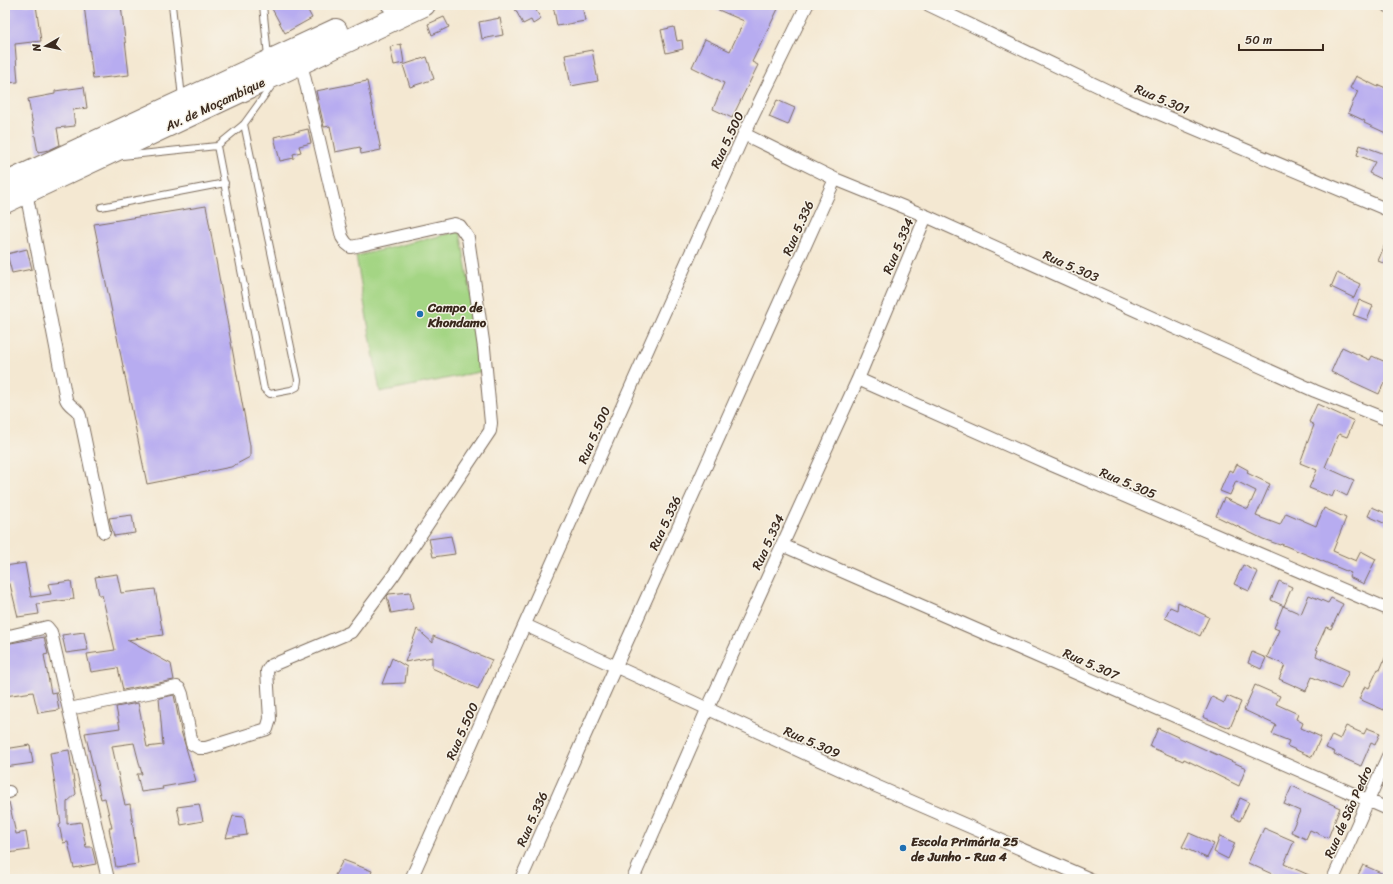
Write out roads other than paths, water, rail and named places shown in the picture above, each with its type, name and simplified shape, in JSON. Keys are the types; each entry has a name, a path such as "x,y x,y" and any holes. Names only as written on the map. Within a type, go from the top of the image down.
{"highway":[{"name":"Av. de Moçambique","path":"5,202 97,160 389,5"},
{"name":"Av. de Moçambique","path":"5,184 182,101 275,66 301,63 424,5"}],"street":[{"name":"Rua 5.500","path":"411,879 744,134 807,5"},
{"name":"Rua 5.301","path":"929,5 1127,100 1388,210"},
{"path":"69,709 177,687 182,694 192,744 199,748 206,748 267,729 270,719 267,671 270,666 351,632 393,576 490,431 491,423 484,348 468,238 460,226 454,224 351,247 346,243 340,230 301,63"},
{"name":"Rua 5.303","path":"744,134 835,179 926,216 1315,391 1388,420"},
{"name":"Rua 5.336","path":"521,879 615,665 728,420 835,179"},
{"path":"26,192 66,399 68,404 77,410 80,416 104,532"},
{"name":"Rua 5.334","path":"637,878 707,710 858,379 926,216"},
{"name":"Rua 5.305","path":"858,379 1052,465 1388,609"},
{"name":"Rua 5.307","path":"782,545 1388,809"},
{"name":"Rua 5.309","path":"525,624 615,665 707,710 876,786 1090,879"},
{"path":"5,637 47,627 51,632 108,879"},
{"name":"Rua de São Pedro","path":"1333,879 1388,756"}],"lane":[{"path":"172,5 182,101"},
{"path":"97,160 184,148 217,146 244,124 275,66 263,5"},
{"path":"217,146 264,389 270,394 291,390 297,387 298,380 244,124"},
{"path":"101,207 225,183"}],"place":[{"name":"Campo de Khondamo","path":"420,314"},
{"name":"Escola Primária 25 de Junho - Rua 4","path":"903,848"}]}
